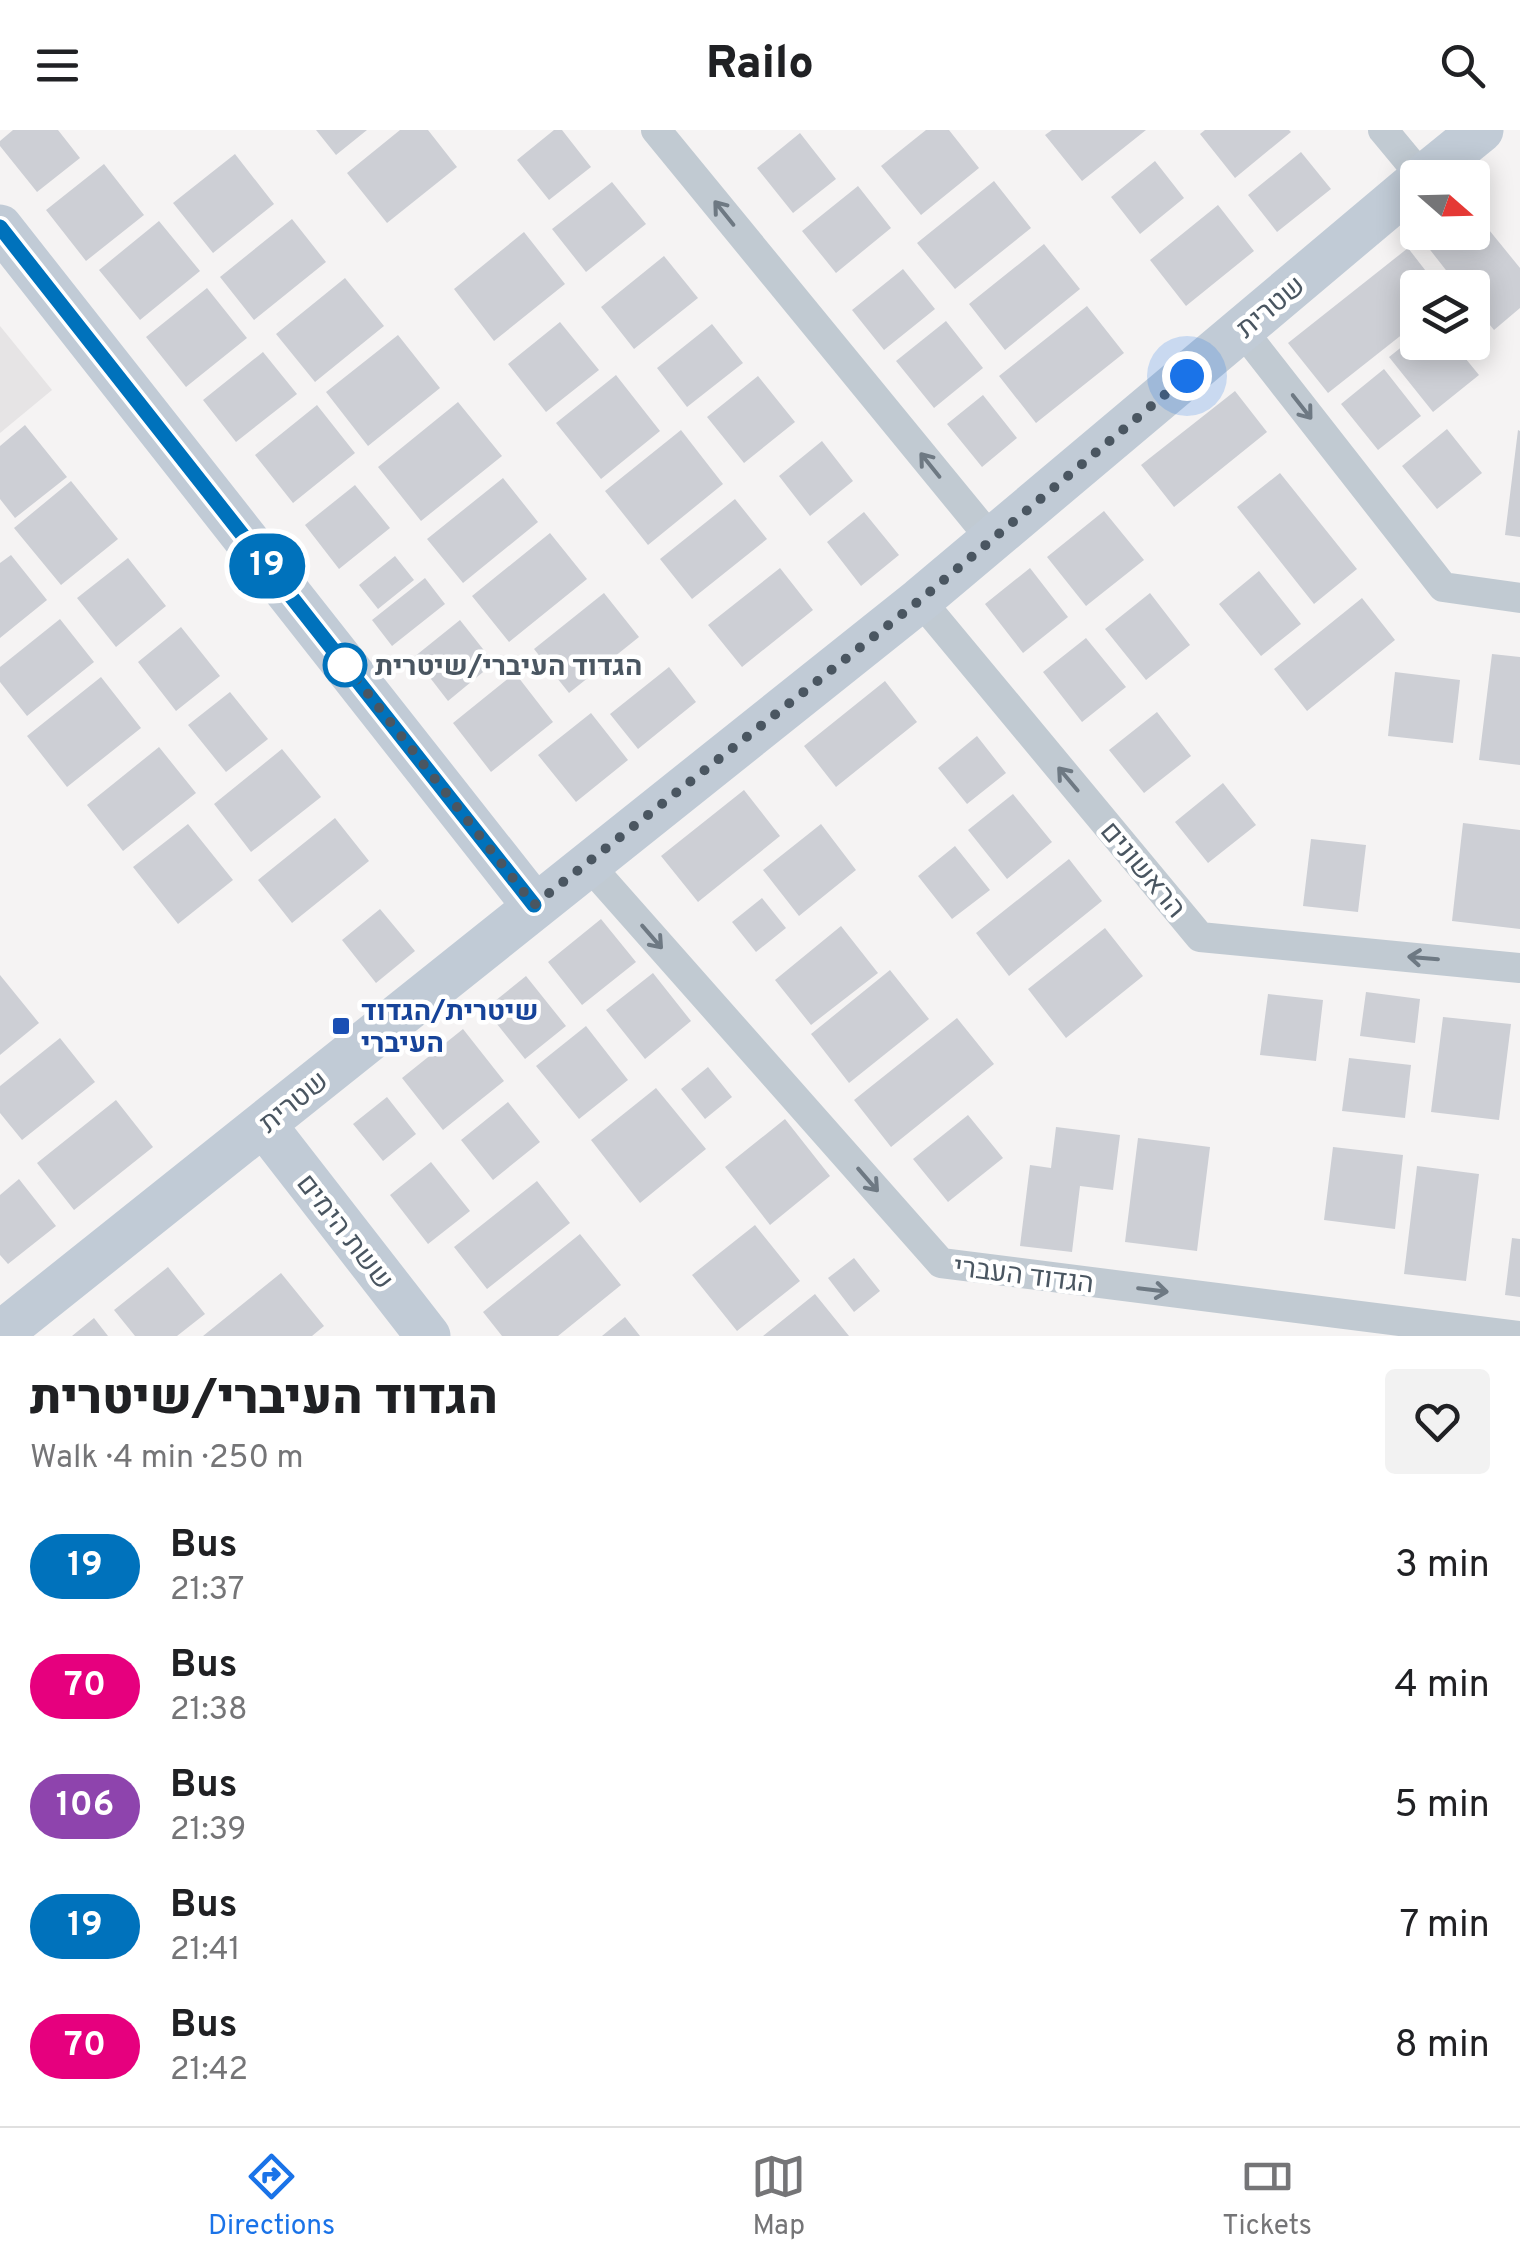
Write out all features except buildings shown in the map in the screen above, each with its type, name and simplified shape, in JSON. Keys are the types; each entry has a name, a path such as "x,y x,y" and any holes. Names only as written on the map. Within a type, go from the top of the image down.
{"street":[{"path":"656,130 992,540"},
{"path":"1384,130 1406,160"},
{"name":"שטרית","path":"1444,160 1481,130"},
{"name":"שטרית","path":"1,1332 920,600 1400,196"},
{"path":"0,227 534,905"},
{"path":"1242,330 1443,587 1520,598"},
{"name":"הראשונים","path":"920,600 1200,937 1520,968"},
{"name":"הגדוד העברי","path":"588,864 941,1263 1518,1336"},
{"name":"ששת הימים","path":"264,1125 428,1336"}],"shaded area":[{"path":"0,326 52,390 0,433"}],"bus line":[{"name":"19","path":"0,227 534,905"}],"place":[{"name":"הגדוד העיברי/שיטרית","path":"345,665"},
{"name":"שיטרית/הגדוד העיברי","path":"341,1026"}],"route":[{"path":"345,665 340,658 534,905 920,600 1187,376"}]}
